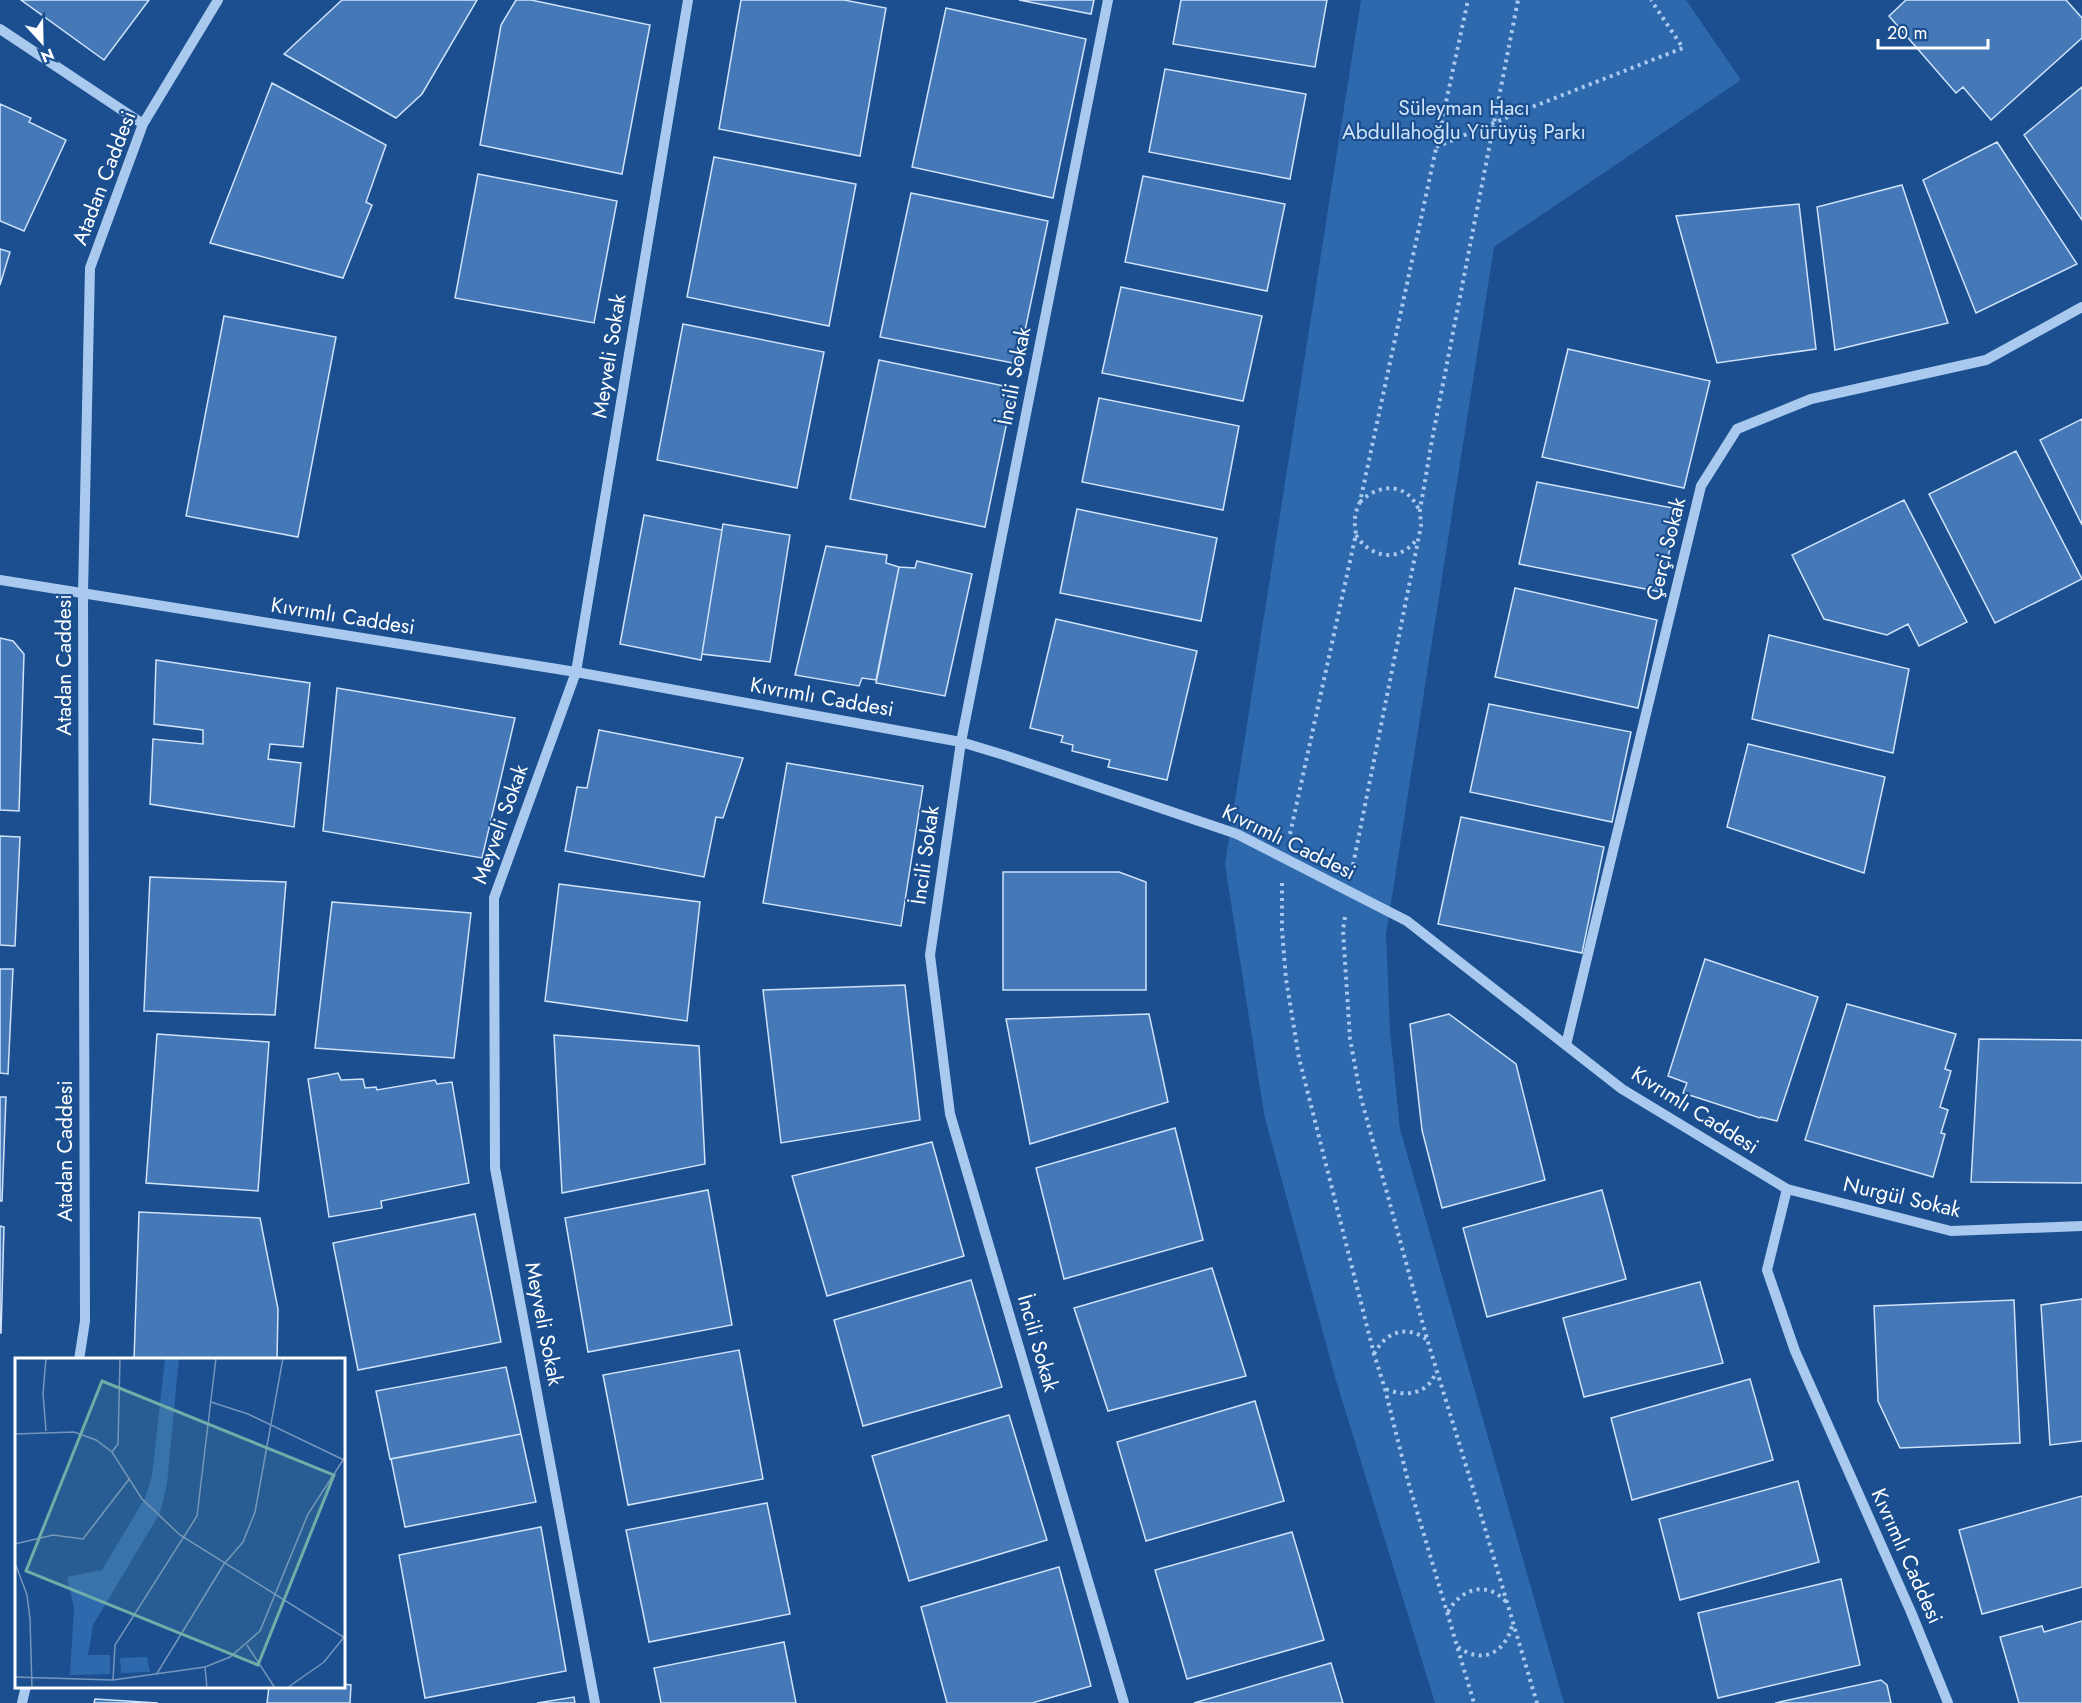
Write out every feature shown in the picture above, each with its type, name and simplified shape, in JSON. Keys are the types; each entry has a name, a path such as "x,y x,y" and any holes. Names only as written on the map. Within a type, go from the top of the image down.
{"street":[{"name":"Atadan Caddesi","path":"79,1358 85,1321 83,594 90,268 143,124 218,0"},
{"name":"Meyveli Sokak","path":"595,1703 495,1168 494,898 576,672 688,0"},
{"name":"İncili Sokak","path":"1108,0 961,742 930,955 950,1114 1124,1703"},
{"path":"0,29 143,124"},
{"name":"Çerçi Sokak","path":"1566,1045 1701,486 1737,429 1811,399 1986,360 2082,307"},
{"name":"Kıvrımlı Caddesi","path":"0,580 576,672 961,742 1237,834 1407,921 1622,1089 1788,1190 1767,1270 1795,1351 1911,1612 1948,1703"},
{"name":"Nurgül Sokak","path":"1788,1190 1951,1231 2082,1226"},
{"path":"21,1703 25,1688"}],"path":[{"path":"1468,0 1360,502 1355,512 1356,534 1285,858 1281,930 1286,979 1299,1058 1408,1481 1474,1703"},
{"path":"1518,0 1420,510 1421,526 1348,891 1343,930 1350,1039 1361,1098 1436,1370 1537,1703"},
{"path":"1436,147 1683,48 1651,0"},
{"path":"1360,502 1377,490 1397,489 1415,501 1420,510"},
{"path":"1356,534 1368,549 1387,556 1408,549 1418,536"},
{"path":"1374,1354 1387,1337 1397,1333 1418,1333 1427,1339"},
{"path":"1386,1389 1398,1394 1409,1395 1419,1392 1428,1385 1436,1370"},
{"path":"1448,1613 1454,1601 1471,1590 1482,1589 1492,1592 1501,1596 1509,1606"},
{"path":"1458,1646 1468,1654 1488,1655 1506,1643 1511,1635 1514,1622"}],"green space":[{"name":"Süleyman Hacı Abdullahoğlu Yürüyüş Parkı","path":"1361,0 1686,0 1741,80 1494,247 1386,934 1390,1031 1400,1129 1564,1703 1435,1703 1335,1377 1264,1114 1225,864"}],"building":[{"path":"21,0 149,0 104,60"},
{"path":"342,0 477,0 422,94 396,118 284,54"},
{"path":"516,0 531,0 650,25 622,174 480,145 501,25"},
{"path":"741,0 844,0 886,8 860,156 719,129"},
{"path":"1019,0 1094,0 1091,14"},
{"path":"1181,0 1327,0 1315,67 1173,44"},
{"path":"1906,0 2066,0 2082,18 2082,38 1991,120 1963,87 1956,93 1889,16"},
{"path":"946,8 1086,39 1053,198 912,167"},
{"path":"1165,69 1306,94 1290,179 1149,152"},
{"path":"272,83 386,145 366,202 372,205 343,278 210,243"},
{"path":"2082,87 2082,220 2024,135"},
{"path":"0,104 31,118 29,122 66,140 24,231 0,221"},
{"path":"1997,142 2077,264 1976,313 1923,180"},
{"path":"714,157 856,184 829,326 687,297"},
{"path":"478,174 617,201 594,323 455,298"},
{"path":"1143,176 1285,204 1267,291 1125,262"},
{"path":"1902,185 1948,323 1835,350 1817,207"},
{"path":"911,193 1048,221 1018,364 880,337"},
{"path":"1799,204 1816,349 1717,363 1676,216"},
{"path":"0,249 10,252 0,285"},
{"path":"1121,287 1262,316 1243,401 1102,373"},
{"path":"224,316 336,337 298,537 186,516"},
{"path":"683,324 824,352 797,488 657,460"},
{"path":"1568,349 1710,381 1684,488 1542,457"},
{"path":"879,360 1014,388 985,527 850,499"},
{"path":"1099,398 1239,426 1223,510 1082,482"},
{"path":"2082,419 2082,525 2040,440"},
{"path":"2016,451 2082,579 1995,623 1929,494"},
{"path":"1537,482 1678,509 1661,592 1519,564"},
{"path":"1904,500 1967,622 1919,646 1908,624 1887,635 1824,619 1792,555"},
{"path":"1077,509 1217,538 1201,621 1060,593"},
{"path":"644,515 722,530 701,660 620,644"},
{"path":"723,524 790,535 770,662 702,654"},
{"path":"826,546 887,555 886,563 899,567 876,680 862,678 859,686 795,675"},
{"path":"917,561 972,574 945,696 876,683 899,567 915,568"},
{"path":"1515,588 1657,620 1638,708 1495,677"},
{"path":"1056,619 1197,651 1167,780 1108,767 1110,760 1072,751 1073,745 1061,742 1063,736 1030,728"},
{"path":"1769,635 1909,669 1893,753 1752,719"},
{"path":"0,638 13,641 24,654 19,811 0,810"},
{"path":"156,660 310,683 303,747 270,744 268,759 301,763 294,827 150,804 153,739 203,744 203,730 154,724"},
{"path":"337,688 515,718 482,858 323,831"},
{"path":"1489,704 1631,732 1612,822 1470,792"},
{"path":"599,730 743,758 723,818 716,817 704,877 565,851 577,787 587,788"},
{"path":"1748,744 1885,777 1864,873 1727,827"},
{"path":"787,763 923,786 901,926 763,903"},
{"path":"1461,817 1604,847 1582,953 1438,924"},
{"path":"0,836 20,837 15,946 0,945"},
{"path":"1003,872 1119,872 1146,882 1146,990 1003,990"},
{"path":"150,877 286,882 275,1015 144,1011"},
{"path":"559,884 700,902 687,1021 545,1001"},
{"path":"332,902 471,913 454,1058 315,1048"},
{"path":"1705,959 1818,997 1777,1121 1760,1118 1683,1093 1687,1083 1668,1076"},
{"path":"0,969 13,969 8,1074 0,1073"},
{"path":"905,985 920,1120 781,1143 763,990"},
{"path":"1847,1004 1956,1034 1945,1069 1951,1071 1940,1107 1948,1110 1941,1133 1945,1134 1933,1177 1805,1140"},
{"path":"1149,1014 1168,1102 1030,1144 1006,1019"},
{"path":"1449,1014 1516,1064 1545,1180 1442,1208 1422,1130 1410,1024"},
{"path":"157,1034 269,1042 258,1191 146,1183"},
{"path":"554,1035 699,1046 705,1164 562,1193"},
{"path":"1979,1039 2082,1040 2082,1183 1971,1182"},
{"path":"338,1073 341,1080 363,1079 365,1088 376,1087 377,1090 435,1080 437,1084 452,1082 469,1183 381,1201 382,1208 329,1217 308,1079"},
{"path":"0,1097 6,1097 2,1201 0,1201"},
{"path":"1175,1128 1203,1240 1064,1279 1036,1168"},
{"path":"932,1142 964,1256 827,1296 792,1176"},
{"path":"708,1190 732,1325 588,1352 565,1218"},
{"path":"1602,1190 1626,1279 1487,1317 1463,1228"},
{"path":"139,1212 260,1218 278,1309 277,1358 134,1358"},
{"path":"475,1214 501,1342 358,1370 333,1243"},
{"path":"0,1226 4,1227 1,1333 0,1333"},
{"path":"1212,1268 1246,1376 1108,1411 1074,1308"},
{"path":"971,1280 1002,1387 863,1426 834,1320"},
{"path":"1700,1282 1723,1363 1584,1397 1563,1318"},
{"path":"2082,1299 2082,1441 2050,1445 2041,1305"},
{"path":"2014,1300 2020,1443 1900,1448 1878,1401 1874,1306"},
{"path":"739,1350 763,1479 628,1505 603,1375"},
{"path":"506,1367 521,1434 390,1459 376,1391"},
{"path":"1750,1379 1773,1460 1632,1500 1611,1418"},
{"path":"1255,1401 1284,1501 1146,1541 1117,1442"},
{"path":"1009,1415 1047,1540 909,1581 872,1456"},
{"path":"521,1434 536,1502 405,1527 391,1459"},
{"path":"1798,1481 1819,1562 1680,1600 1659,1519"},
{"path":"2082,1496 2082,1587 1982,1614 1959,1530"},
{"path":"767,1503 790,1614 649,1642 626,1530"},
{"path":"541,1527 566,1671 425,1698 399,1555"},
{"path":"1292,1532 1324,1640 1187,1679 1155,1570"},
{"path":"1059,1567 1091,1686 1032,1703 947,1703 921,1607"},
{"path":"1841,1579 1860,1665 1718,1698 1698,1613"},
{"path":"2082,1621 2082,1703 2019,1703 2000,1637 2042,1626 2044,1632"},
{"path":"784,1642 796,1703 661,1703 654,1668"},
{"path":"1331,1663 1343,1703 1194,1703"},
{"path":"1881,1680 1887,1685 1891,1703 1775,1703"},
{"path":"345,1684 351,1685 350,1703 267,1703 269,1688 345,1688"},
{"path":"574,1697 575,1703 537,1703"},
{"path":"95,1699 158,1703 94,1703"}]}
